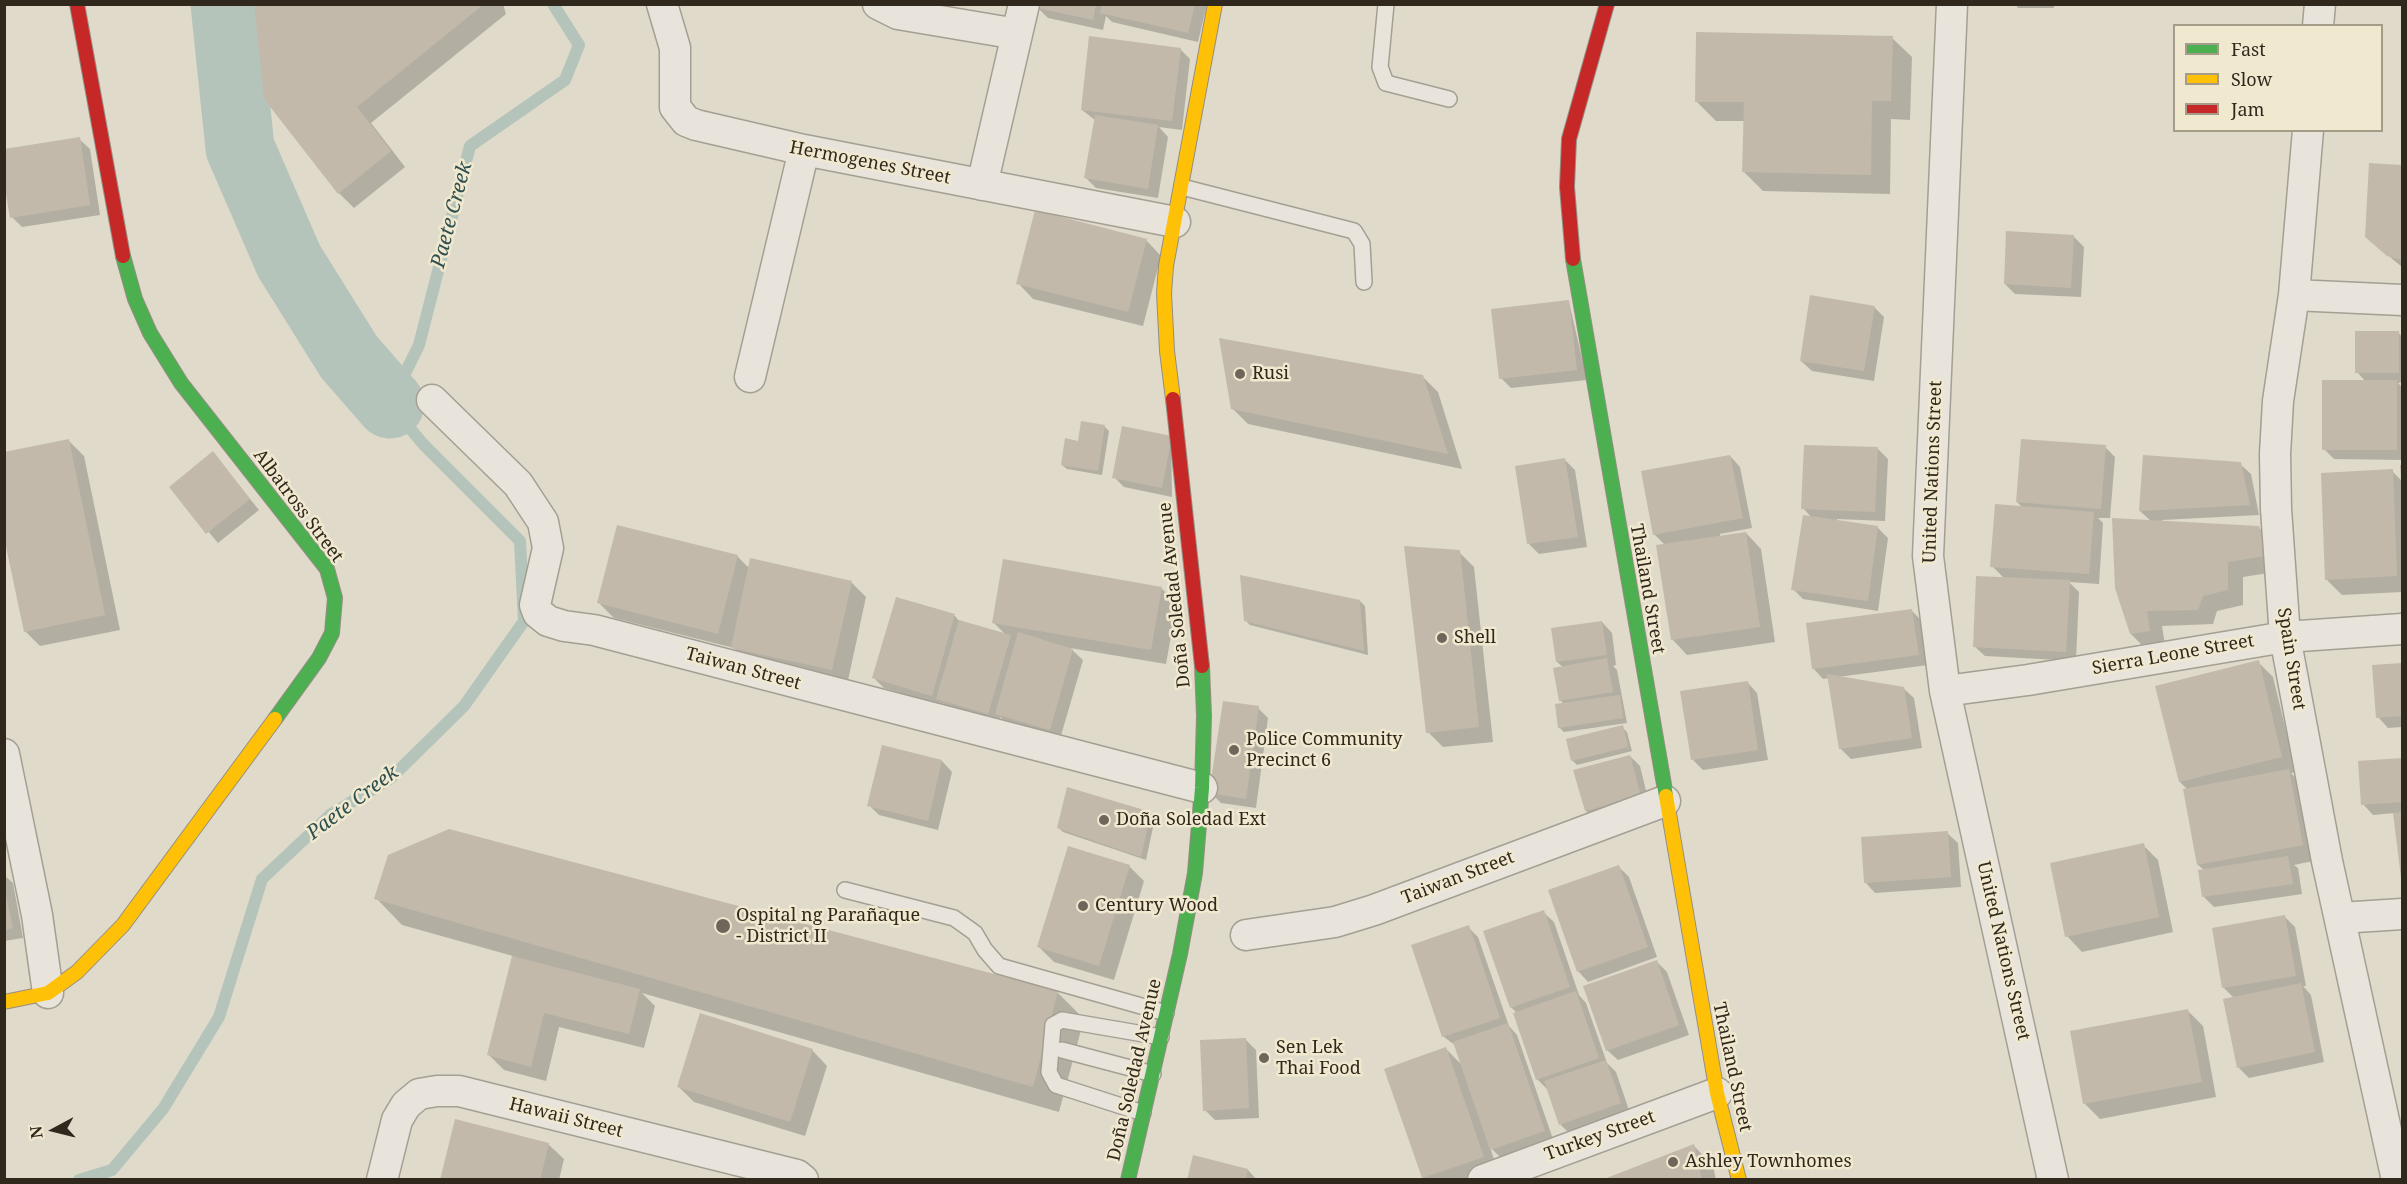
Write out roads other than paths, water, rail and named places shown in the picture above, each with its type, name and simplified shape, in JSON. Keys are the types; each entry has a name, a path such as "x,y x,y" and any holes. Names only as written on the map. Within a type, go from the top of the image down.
{"street":[{"name":"Albatross Street","path":"4,1002 48,993 77,972 123,925 301,684 319,658 332,633 334,598 327,569 181,383 150,333 135,300 124,264 77,4"},
{"name":"Hermogenes Street","path":"662,4 675,48 674,98 680,115 696,125 804,150 1175,222"},
{"path":"878,4 898,14 1017,34"},
{"path":"982,185 1024,4"},
{"name":"Doña Soledad Avenue","path":"1128,1179 1180,954 1195,873 1202,788 1204,716 1202,649 1179,457 1164,302 1166,266 1215,4"},
{"name":"Thailand Street","path":"1607,4 1569,139 1567,188 1571,246 1717,1093 1739,1179"},
{"name":"United Nations Street","path":"1952,4 1928,556 1945,691 2053,1179"},
{"path":"2318,24 2320,4"},
{"name":"Spain Street","path":"2308,132 2294,295 2278,401 2275,454 2276,509 2285,637 2327,861 2397,1179"},
{"path":"750,377 804,150"},
{"path":"2294,295 2403,300"},
{"name":"Taiwan Street","path":"432,400 518,483 543,522 548,548 535,605 538,612 548,621 564,626 594,630 1202,788"},
{"name":"Sierra Leone Street","path":"1945,691 2028,680 2285,637 2403,629"},
{"path":"4,753 37,915 48,993"},
{"name":"Taiwan Street","path":"1246,935 1335,922 1374,910 1665,801"},
{"path":"2340,918 2403,914"},
{"name":"Hawaii Street","path":"382,1179 397,1120 406,1105 419,1094 437,1091 471,1094 797,1175 803,1179"},
{"name":"Turkey Street","path":"1483,1179 1535,1170 1717,1093"}],"lane":[{"path":"1386,4 1380,67 1386,83 1449,99"},
{"path":"1182,187 1354,231 1362,244 1365,282"},
{"path":"845,890 954,918 975,933 985,950 999,966 1166,1013"},
{"path":"1143,1113 1056,1085 1049,1072 1053,1025 1062,1020 1161,1037"},
{"path":"1062,1050 1153,1074"}],"waterway":[{"name":"Paete Creek","path":"225,4 240,148 289,261 349,357 390,404"},
{"name":"Paete Creek","path":"79,1180 112,1170 163,1109 219,1017 262,879 330,815 391,778 464,706 524,621 520,541 423,444 390,404 419,345 470,146 565,80 579,45 553,4"}],"place":[{"name":"Rusi","path":"1240,374"},
{"name":"Shell","path":"1442,638"},
{"name":"Police Community Precinct 6","path":"1234,750"},
{"name":"Doña Soledad Ext","path":"1104,820"},
{"name":"Century Wood","path":"1083,906"},
{"name":"Ospital ng Parañaque - District II","path":"723,926"},
{"name":"Sen Lek Thai Food","path":"1264,1058"},
{"name":"Ashley Townhomes","path":"1673,1162"}]}
